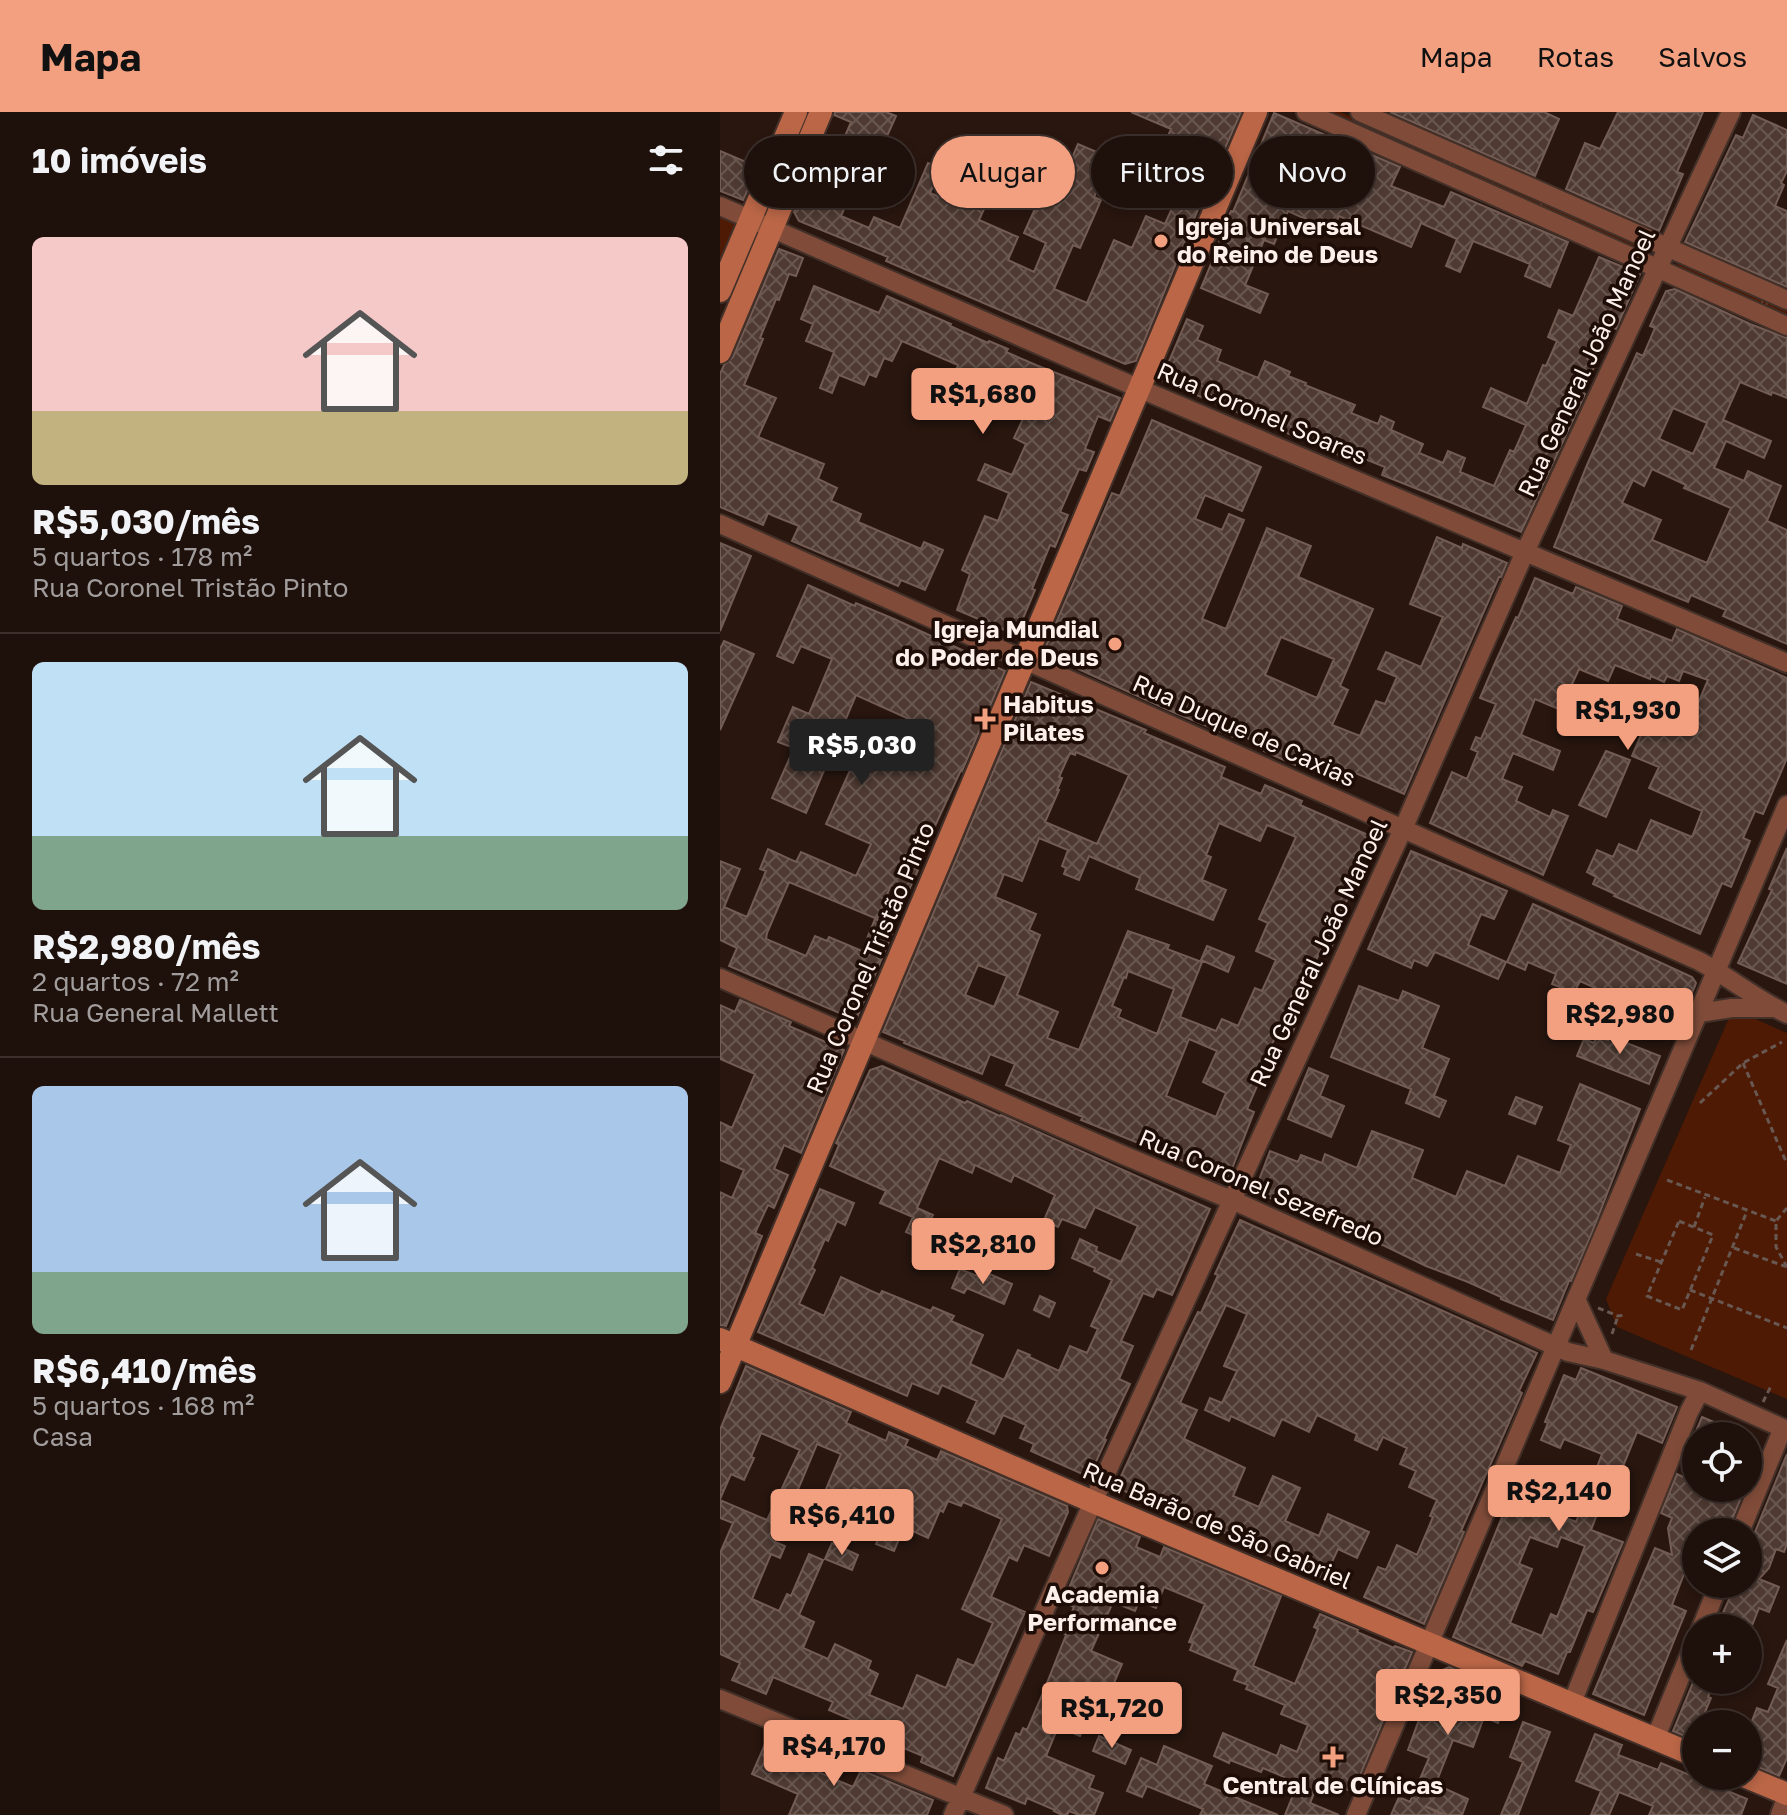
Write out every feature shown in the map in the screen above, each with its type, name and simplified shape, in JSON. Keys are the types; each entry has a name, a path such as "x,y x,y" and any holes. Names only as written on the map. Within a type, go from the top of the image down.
{"main road":[{"path":"720,291 796,112"},
{"path":"720,352 821,112"},
{"name":"Rua Coronel Tristão Pinto","path":"720,1382 728,1342 865,1042 1256,112"},
{"name":"Rua Barão de São Gabriel","path":"728,1342 1093,1502 1682,1750"},
{"path":"1762,1784 1787,1794"}],"street":[{"path":"1306,112 1787,326"},
{"path":"1360,112 1787,300"},
{"name":"Rua General João Manoel","path":"953,1815 1093,1502 1403,829 1525,552 1731,112"},
{"name":"Rua Coronel Soares","path":"720,206 1138,388 1787,663"},
{"name":"Rua Duque de Caxias","path":"720,524 1717,970 1781,1011"},
{"path":"1356,1815 1787,805"},
{"name":"Rua Coronel Sezefredo","path":"720,978 1231,1200 1568,1352 1604,1360 1700,1391 1785,1429"},
{"path":"1699,1013 1732,1008 1781,1011"},
{"path":"1576,1299 1604,1360"},
{"path":"1572,1703 1700,1391"},
{"path":"1746,1518 1785,1429"},
{"path":"1655,1739 1682,1673"},
{"path":"720,1699 1004,1815"},
{"path":"1782,1815 1787,1802"}],"path":[{"path":"1700,1103 1743,1063 1782,1042"},
{"path":"1743,1063 1787,1164"},
{"path":"1667,1180 1776,1221"},
{"path":"1694,1227 1706,1196"},
{"path":"1787,1208 1776,1221 1776,1247 1787,1267"},
{"path":"1691,1350 1747,1211"},
{"path":"1679,1221 1713,1235 1682,1310 1647,1296 1661,1262 1679,1221"},
{"path":"1733,1247 1787,1267"},
{"path":"1636,1254 1661,1262"},
{"path":"1690,1290 1787,1328"}],"green space":[{"path":"1323,112 1340,112 1639,244 1636,250"},
{"path":"720,216 741,225 720,274"},
{"path":"1679,260 1787,308 1787,318 1676,268"},
{"path":"1733,1009 1787,1033 1787,1399 1617,1327 1606,1299"}],"building":[{"path":"835,112 886,112 896,116 887,136 845,136 851,122 834,115"},
{"path":"1131,112 1241,112 1230,136 1168,136 1171,129"},
{"path":"1390,112 1544,112 1559,119 1535,176"},
{"path":"1618,112 1703,112 1677,172 1683,174 1659,231 1566,189 1585,143 1600,149"},
{"path":"1274,113 1328,136 1264,136"},
{"path":"1753,115 1787,130 1787,171 1775,206 1787,211 1787,287 1685,242 1736,135 1743,138"},
{"path":"1078,144 1091,150 1091,208 1098,208 1080,248 1073,245 1054,289 1087,303 1114,240 1132,248 1146,216 1165,224 1172,208 1199,208 1136,361 1125,364 886,261 888,257 799,221 794,212 796,208 844,208 841,216 869,228 874,217 900,228 909,208 915,208 915,193 928,163 931,164 931,208 985,208 979,220 1018,237 1008,260 1034,272 1046,243 1024,233 1035,208 1075,208 1075,151"},
{"path":"720,151 744,161 744,198 720,191"},
{"path":"1375,156 1400,167 1391,186 1444,207 1451,192 1568,242 1550,287 1525,276 1530,264 1473,241 1460,272 1446,266 1457,239 1421,223 1411,247 1339,216 1332,231 1288,211 1274,244 1264,240 1245,285 1268,294 1260,313 1201,288 1224,227 1249,173 1249,208 1375,208"},
{"path":"779,249 803,258 796,276 789,274 779,300 776,299 744,385 776,398 758,437 824,464 818,479 837,488 831,501 861,514 858,522 921,549 924,542 943,550 925,590 901,580 898,586 792,541 799,526 768,513 763,525 720,507 720,374 733,357"},
{"path":"1599,257 1640,274 1616,329 1601,322 1587,359 1596,362 1585,394 1521,532 1382,475 1385,467 1355,455 1353,461 1161,380 1187,319 1203,326 1197,340 1221,350 1217,361 1258,378 1265,361 1290,372 1288,376 1305,385 1355,405 1351,413 1378,424 1381,416 1394,422 1391,430 1423,444 1419,453 1443,463 1448,451 1465,458 1460,472 1494,486 1510,450 1514,452 1526,425 1483,407 1491,388 1527,404 1557,341 1548,337 1559,310 1573,316"},
{"path":"814,286 879,313 887,296 988,343 1008,349 1006,352 1120,398 1110,421 1098,416 1085,449 1094,452 1086,471 1079,469 1060,512 1068,515 1055,547 1050,545 1016,635 957,610 970,574 962,570 985,516 998,521 1009,493 978,480 985,464 1012,475 1026,444 1014,438 1023,419 964,394 967,386 952,380 958,365 902,341 892,361 884,358 876,377 869,374 864,385 839,375 832,393 820,388 834,352 806,341 813,324 801,319"},
{"path":"1675,289 1787,338 1787,398 1740,382 1723,420 1771,441 1764,458 1726,441 1714,468 1744,481 1748,471 1781,486 1767,521 1787,530 1787,644 1723,616 1726,610 1691,595 1688,602 1554,547 1637,353 1643,356 1655,328 1650,326 1666,291","holes":["1673,408 1707,423 1693,454 1659,439","1652,469 1686,485 1684,488 1731,508 1707,563 1652,540 1661,520 1622,503 1633,480 1644,486"]},
{"path":"1152,420 1261,467 1242,511 1205,495 1195,519 1222,530 1229,514 1244,520 1202,619 1226,629 1267,528 1311,546 1298,577 1373,609 1340,686 1348,690 1332,725 1360,736 1376,701 1385,704 1397,677 1378,669 1386,652 1421,667 1443,617 1410,604 1437,537 1462,548 1463,544 1507,563 1404,794 1318,757 1314,766 1298,759 1295,765 1264,751 1266,746 1240,735 1238,739 1173,712 1043,653 1112,493 1120,496","holes":["1281,637 1334,659 1317,698 1265,675"]},
{"path":"720,543 751,556 720,631"},
{"path":"1535,578 1573,594 1576,587 1622,606 1617,619 1672,641 1677,629 1787,678 1787,758 1763,814 1755,811 1743,838 1750,841 1731,887 1722,883 1700,934 1614,896 1593,884 1596,877 1587,872 1597,850 1613,857 1619,844 1637,852 1651,820 1692,837 1702,811 1649,788 1659,767 1632,756 1646,723 1672,734 1678,719 1689,724 1708,680 1683,671 1679,681 1667,676 1664,682 1615,665 1608,681 1579,669 1563,711 1535,699 1521,735 1560,751 1553,770 1513,753 1502,779 1522,787 1516,801 1550,817 1553,810 1568,816 1543,875 1430,823 1452,772 1467,779 1478,752 1471,749 1476,737 1481,739 1496,704 1480,698"},
{"path":"808,585 894,619 1005,671 915,869 918,870 908,892 891,885 877,919 789,882 767,933 766,939 806,956 815,936 827,941 829,937 862,951 875,919 895,927 856,1020 729,966 737,948 720,940 720,861 740,869 724,907 747,917 766,871 760,869 768,849 796,862 801,852 856,876 871,844 826,824 868,730 907,748 918,723 856,695 806,813 772,798 794,748 778,742 793,707 809,714 832,659 801,646 793,663 777,656"},
{"path":"724,641 754,654 720,730 720,649"},
{"path":"1031,682 1225,767 1221,777 1261,794 1265,785 1302,801 1300,805 1375,838 1337,922 1342,924 1330,950 1322,947 1307,980 1313,983 1291,1036 1278,1031 1258,1075 1261,1077 1247,1109 1254,1112 1228,1179 1081,1120 1083,1117 1006,1085 1015,1064 990,1054 982,1074 883,1032","holes":["1076,752 1129,775 1097,844 1045,822 1059,790 1062,778 1059,777 1070,753 1075,755","1219,823 1260,841 1267,825 1296,837 1259,919 1268,923 1256,951 1276,960 1262,991 1255,988 1238,1026 1222,1019 1216,1031 1180,1017 1202,962 1167,949 1169,945 1128,931 1079,1050 1047,1038 1058,1012 1017,995 1040,935 1029,930 1036,914 995,897 1004,874 1022,881 1039,838 1068,850 1062,866 1066,868 1064,874 1079,880 1089,856 1140,878 1136,889 1213,920 1226,890 1202,880 1211,857 1206,855","978,965 1007,976 994,1007 965,995","1128,971 1174,989 1157,1034 1118,1017 1121,1010 1112,1006","1189,1039 1217,1051 1203,1082 1226,1093 1216,1117 1166,1096"]},
{"path":"1564,710 1580,716 1574,730 1558,723"},
{"path":"1606,751 1630,760 1606,817 1579,805"},
{"path":"1787,848 1787,984 1738,963 1772,890 1769,889"},
{"path":"1411,851 1507,891 1494,919 1481,914 1468,945 1506,962 1498,979 1435,952 1427,966 1414,960 1411,968 1368,949"},
{"path":"1533,904 1692,977 1696,983 1680,1021 1638,1003 1637,1007 1580,981 1574,993 1552,984 1556,974 1528,962 1525,970 1507,962"},
{"path":"1207,946 1234,957 1228,972 1201,960"},
{"path":"1359,986 1399,1001 1403,991 1439,1006 1422,1048 1449,1059 1434,1096 1446,1101 1439,1117 1406,1103 1411,1089 1331,1057"},
{"path":"740,1000 844,1050 801,1153 784,1145 774,1169 788,1175 774,1208 768,1205 755,1233 762,1236 726,1326 720,1325 720,1192 732,1198 744,1170 720,1160 720,1122 732,1128 755,1074 720,1059 720,1005 735,1012"},
{"path":"1613,1028 1628,1034 1624,1042 1660,1056 1649,1084 1577,1056 1584,1039 1594,1043 1597,1036 1608,1040"},
{"path":"882,1066 965,1103 967,1101 1001,1115 1210,1209 1172,1295 1157,1289 1153,1297 1143,1293 1121,1341 1133,1346 1119,1379 1130,1384 1089,1477 1031,1451 1034,1444 1020,1438 1026,1425 1003,1415 994,1434 967,1422 977,1401 942,1385 938,1394 912,1383 907,1396 758,1332 820,1189 854,1203 845,1225 837,1221 828,1241 825,1239 799,1304 824,1316 841,1277 880,1295 882,1291 931,1311 933,1307 954,1316 951,1321 983,1335 970,1364 1004,1380 1018,1350 1059,1371 1070,1346 1087,1353 1098,1329 1091,1326 1112,1280 1072,1258 1080,1239 1097,1247 1096,1251 1121,1262 1138,1226 1095,1207 1085,1228 1062,1219 1058,1227 1044,1220 1055,1195 1014,1175 1011,1182 975,1165 972,1173 939,1158 917,1208 933,1215 928,1224 951,1234 944,1249 906,1232 913,1217 880,1203 886,1191 830,1166 839,1145 836,1143 870,1070"},
{"path":"1309,1068 1328,1076 1320,1096 1344,1106 1331,1137 1288,1119"},
{"path":"1580,1084 1640,1109 1591,1235 1553,1320 1258,1193 1256,1188 1270,1151 1298,1162 1301,1155 1322,1163 1325,1154 1357,1168 1372,1131 1423,1150 1412,1178 1456,1197 1467,1171 1505,1186 1518,1156 1560,1173 1571,1145 1558,1140"},
{"path":"1516,1097 1542,1107 1535,1124 1509,1114"},
{"path":"1240,1220 1537,1353 1424,1624 1364,1597 1378,1567 1386,1570 1397,1545 1417,1555 1433,1517 1430,1516 1437,1500 1409,1487 1416,1471 1400,1464 1407,1448 1383,1437 1377,1450 1355,1440 1357,1434 1317,1415 1309,1432 1282,1419 1274,1436 1231,1416 1229,1421 1205,1410 1210,1398 1222,1403 1237,1371 1224,1366 1247,1314 1226,1305 1180,1403 1197,1410 1184,1439 1245,1468 1233,1496 1259,1507 1273,1476 1300,1488 1285,1521 1319,1536 1328,1514 1369,1532 1357,1558 1338,1549 1324,1579 1233,1540 1234,1537 1209,1525 1208,1530 1116,1487 1185,1338 1198,1312 1201,1313"},
{"path":"960,1269 987,1280 990,1274 1012,1284 1004,1304 967,1288 964,1293 952,1288"},
{"path":"1040,1296 1055,1303 1049,1317 1034,1310"},
{"path":"746,1366 851,1412 846,1423 886,1441 889,1432 908,1440 905,1446 937,1460 941,1451 1067,1506 1068,1512 1049,1556 1024,1545 1017,1561 1009,1557 991,1597 1025,1612 953,1776 921,1762 923,1756 862,1731 864,1725 829,1710 833,1702 773,1677 766,1694 732,1680 740,1663 720,1654 720,1553 733,1523 720,1518 720,1500 767,1520 800,1450 761,1433 744,1480 731,1474 720,1499 720,1430","holes":["817,1444 841,1454 818,1508 794,1499","854,1488 887,1502 883,1510 889,1513 876,1544 894,1551 904,1527 928,1538 940,1510 943,1512 948,1501 961,1506 963,1502 1002,1519 962,1609 993,1623 974,1666 958,1659 946,1688 917,1675 903,1709 869,1695 878,1674 868,1669 871,1661 835,1644 828,1659 803,1648 814,1622 799,1615 823,1560 809,1554 791,1596 787,1594 779,1611 752,1599 771,1554 780,1558 785,1546 775,1542 785,1518 800,1524 802,1519 842,1536 848,1521 841,1518"]},
{"path":"1581,1368 1677,1407 1662,1443 1637,1432 1621,1471 1615,1468 1591,1530 1623,1542 1593,1612 1587,1610 1558,1674 1525,1661 1522,1666 1453,1637 1511,1495 1576,1522 1602,1454 1564,1439 1560,1448 1541,1440 1564,1375 1576,1380","holes":["1530,1537 1557,1547 1561,1537 1585,1546 1557,1617 1551,1614 1542,1636 1510,1623 1532,1569 1519,1564"]},
{"path":"1787,1454 1787,1544 1784,1552 1776,1549 1769,1568 1762,1576 1761,1518"},
{"path":"1677,1474 1682,1476 1682,1502 1739,1502 1733,1518 1682,1518 1682,1579 1672,1605 1686,1611 1682,1614 1682,1621 1644,1715 1593,1694 1655,1548 1672,1555 1668,1528 1672,1518 1661,1513"},
{"path":"1098,1519 1140,1537 1136,1547 1160,1557 1164,1547 1281,1596 1253,1666 1295,1684 1318,1629 1314,1627 1320,1614 1394,1648 1412,1652 1353,1792 1320,1779 1310,1803 1339,1815 1285,1815 1298,1783 1263,1768 1261,1772 1214,1756 1223,1733 1277,1756 1281,1745 1297,1752 1308,1725 1281,1714 1285,1705 1246,1689 1248,1685 1234,1680 1238,1670 1190,1650 1193,1643 1189,1642 1205,1604 1164,1587 1156,1608 1139,1601 1135,1611 1113,1602 1091,1651 1122,1664 1111,1690 1099,1685 1080,1736 1058,1727 1046,1756 1094,1776 1089,1788 1103,1793 1094,1815 1069,1811 1067,1815 1062,1815 1027,1798 1025,1804 986,1788 998,1758 1004,1761 1016,1733 1020,1735 1023,1728 1027,1730 1043,1693 1074,1607 1063,1602"},
{"path":"832,1543 858,1555 852,1570 825,1559"},
{"path":"1762,1580 1779,1587 1769,1612 1759,1608 1757,1614 1722,1614 1730,1598 1762,1598"},
{"path":"1787,1640 1787,1758 1779,1776 1762,1769 1762,1710 1756,1710 1757,1708 1768,1712 1778,1688 1768,1684"},
{"path":"1449,1667 1477,1679 1475,1684 1509,1697 1498,1723 1484,1717 1473,1747 1453,1740 1438,1778 1441,1780 1439,1786 1468,1799 1462,1815 1446,1815 1425,1806 1442,1815 1391,1815 1399,1797 1410,1802 1429,1758 1408,1750 1436,1673"},
{"path":"1688,1694 1709,1694 1711,1698 1706,1710 1682,1710 1682,1735 1673,1731"},
{"path":"1523,1722 1550,1732 1518,1815 1501,1815 1523,1762 1510,1757"},
{"path":"1595,1734 1622,1745 1618,1755 1658,1770 1661,1763 1682,1772 1682,1790 1726,1790 1747,1799 1741,1815 1649,1815 1653,1806 1619,1792 1609,1815 1591,1815 1601,1791 1576,1781"},
{"path":"769,1735 797,1746 791,1760 853,1787 861,1770 933,1800 927,1815 789,1815 798,1794 752,1774"},
{"path":"1099,1736 1131,1750 1125,1764 1093,1751"},
{"path":"1164,1746 1212,1766 1204,1784 1278,1815 1200,1815 1203,1809 1147,1786 1142,1797 1127,1791 1141,1758 1157,1765"}],"place":[{"name":"Igreja Universal do Reino de Deus","path":"1161,241"},
{"name":"Igreja Mundial do Poder de Deus","path":"1115,644"},
{"name":"Habitus Pilates","path":"985,719"},
{"name":"Academia Performance","path":"1102,1568"},
{"name":"Central de Clínicas","path":"1333,1757"}]}
